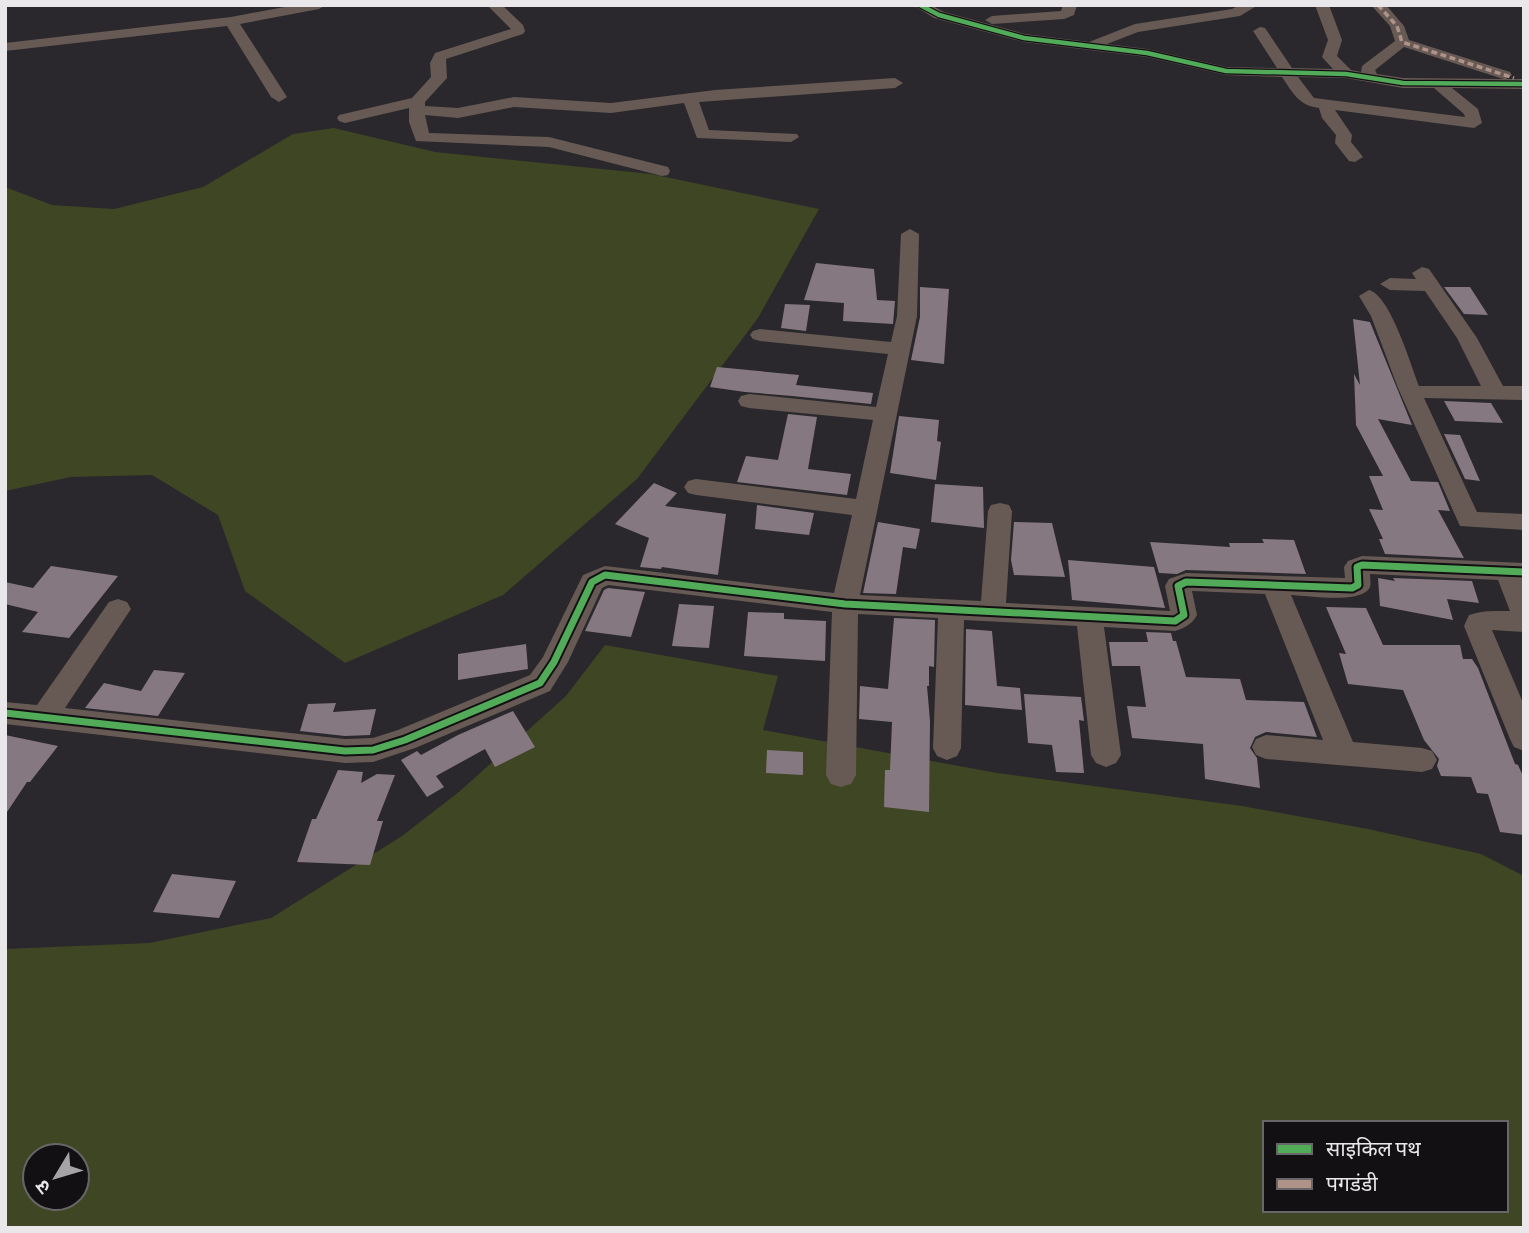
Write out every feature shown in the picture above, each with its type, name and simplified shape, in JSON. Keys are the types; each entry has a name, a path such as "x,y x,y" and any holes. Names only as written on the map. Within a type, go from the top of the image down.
{"street":[{"path":"5,47 231,21 274,9 319,5"},
{"path":"494,5 518,31 440,56 437,63 439,78 417,105 422,138 539,141 662,171"},
{"path":"920,5 928,12 1024,38 1093,44 1217,69 1346,74 1372,79 1437,83 1524,82"},
{"path":"980,27 993,19 1020,20 1064,15 1069,12 1070,5"},
{"path":"1093,44 1135,28 1235,13 1251,5"},
{"path":"1322,5 1335,40 1329,57 1346,74"},
{"path":"1378,5 1396,21 1402,42"},
{"path":"231,21 279,97"},
{"path":"1260,31 1303,97 1326,105 1474,123 1474,114 1467,106 1449,96 1437,83"},
{"path":"1372,79 1367,69 1402,42"},
{"path":"1402,42 1524,82"},
{"path":"345,118 417,105 453,113 514,102 611,108 691,98 895,83"},
{"path":"691,98 703,135 791,137"},
{"path":"1326,105 1330,118 1343,135 1343,143 1355,156"},
{"path":"841,775 845,604 908,317 909,234"},
{"path":"1390,284 1426,279 1466,338 1494,392"},
{"path":"1369,296 1381,317 1409,388 1469,520 1524,522"},
{"path":"760,335 901,349"},
{"path":"1423,391 1524,393"},
{"path":"749,401 887,415"},
{"path":"696,487 865,508"},
{"path":"993,609 1000,511"},
{"path":"7,715 345,751 373,750 405,740 540,682 554,662 592,582 606,575 845,604 993,609 1175,621 1184,615 1178,586 1182,583 1356,587 1357,567 1362,565 1516,572 1524,614"},
{"path":"1274,585 1343,753"},
{"path":"44,717 118,609"},
{"path":"947,748 951,609"},
{"path":"1089,616 1106,755"},
{"path":"1524,622 1483,620 1476,626 1524,739"},
{"path":"1266,747 1422,760"}],"green space":[{"path":"334,128 435,152 651,174 819,209 758,318 637,479 503,595 345,663 245,591 218,515 152,475 71,477 5,491 5,187 52,205 114,209 203,187 293,134"},
{"path":"605,645 778,676 763,730 997,773 1242,806 1368,829 1481,854 1524,876 1524,1228 5,1228 5,949 149,943 271,918 402,836 460,791 566,696"}],"building":[{"path":"816,263 874,269 877,300 895,301 893,324 843,321 844,303 804,300"},
{"path":"920,287 949,289 944,364 911,360 920,317"},
{"path":"1444,287 1470,287 1488,315 1464,314"},
{"path":"785,304 810,305 806,331 781,328"},
{"path":"1353,319 1370,322 1412,425 1378,419 1411,481 1438,482 1450,511 1438,510 1464,558 1385,554 1379,539 1383,539 1369,509 1383,510 1369,476 1383,476 1356,425 1354,374 1360,385"},
{"path":"717,367 799,375 796,385 873,393 871,404 710,387"},
{"path":"1444,401 1491,403 1503,423 1455,421"},
{"path":"788,414 817,417 808,469 851,474 847,495 737,482 746,456 778,460"},
{"path":"899,416 939,420 937,441 941,442 936,480 890,473"},
{"path":"1444,434 1460,435 1480,481 1465,479"},
{"path":"654,483 677,493 665,506 726,514 718,575 662,567 640,567 649,538 615,524"},
{"path":"935,484 983,487 984,528 931,522"},
{"path":"757,505 814,513 809,535 755,529"},
{"path":"878,522 920,529 916,549 903,547 896,594 863,593"},
{"path":"1014,522 1052,523 1065,577 1014,575 1011,560"},
{"path":"1262,539 1294,540 1306,574 1186,570 1177,574 1159,573 1150,542 1230,547 1229,543 1264,543"},
{"path":"1068,560 1154,567 1165,608 1072,600"},
{"path":"51,566 118,576 69,638 22,632 38,612 5,604 5,582 33,588"},
{"path":"1378,578 1395,581 1393,578 1472,581 1479,603 1447,599 1453,620 1380,606"},
{"path":"608,588 645,592 631,637 585,631 604,590"},
{"path":"679,604 714,606 709,648 672,646"},
{"path":"1326,607 1366,608 1383,645 1460,645 1463,659 1472,659 1478,668 1515,764 1524,778 1524,835 1500,832 1488,794 1477,793 1471,777 1441,776 1437,766 1439,759 1424,740 1403,690 1348,684 1339,653 1346,654"},
{"path":"748,612 784,613 784,619 826,621 825,661 744,656"},
{"path":"894,618 935,620 934,667 929,666 927,686 930,721 929,812 884,807 885,770 890,770 892,722 859,719 860,686 888,689"},
{"path":"966,629 992,631 997,686 1020,688 1022,710 965,705"},
{"path":"1146,632 1171,633 1173,641 1176,641 1186,677 1240,679 1246,700 1304,702 1317,737 1266,732 1255,737 1250,748 1257,758 1260,788 1205,779 1203,744 1132,738 1127,706 1146,707 1140,666 1112,666 1109,642 1148,642"},
{"path":"526,644 528,669 458,680 458,654"},
{"path":"154,670 185,673 158,716 85,708 104,683 141,691"},
{"path":"1024,694 1081,697 1084,721 1079,720 1084,773 1056,772 1052,745 1028,743"},
{"path":"336,703 333,712 376,709 370,735 345,736 300,731 308,704"},
{"path":"513,711 535,747 495,767 485,749 436,776 444,787 427,797 401,760 417,751 421,755"},
{"path":"5,735 58,746 30,782 27,782 5,815"},
{"path":"767,750 803,752 803,775 766,773"},
{"path":"338,770 363,772 361,783 377,774 395,775 377,821 383,821 370,865 297,862 312,819 316,819"},
{"path":"172,874 236,881 219,918 153,912"}],"marked path":[{"path":"1378,5 1397,26 1402,42 1514,78"}],"cycle path":[{"path":"920,5 939,15 1024,38 1147,53 1226,71 1346,74 1403,83 1524,84"},
{"path":"5,713 345,751 373,750 405,740 540,683 554,662 592,582 605,575 845,604 1175,621 1184,615 1178,586 1186,582 1352,588 1358,585 1357,567 1362,565 1524,572"}]}
